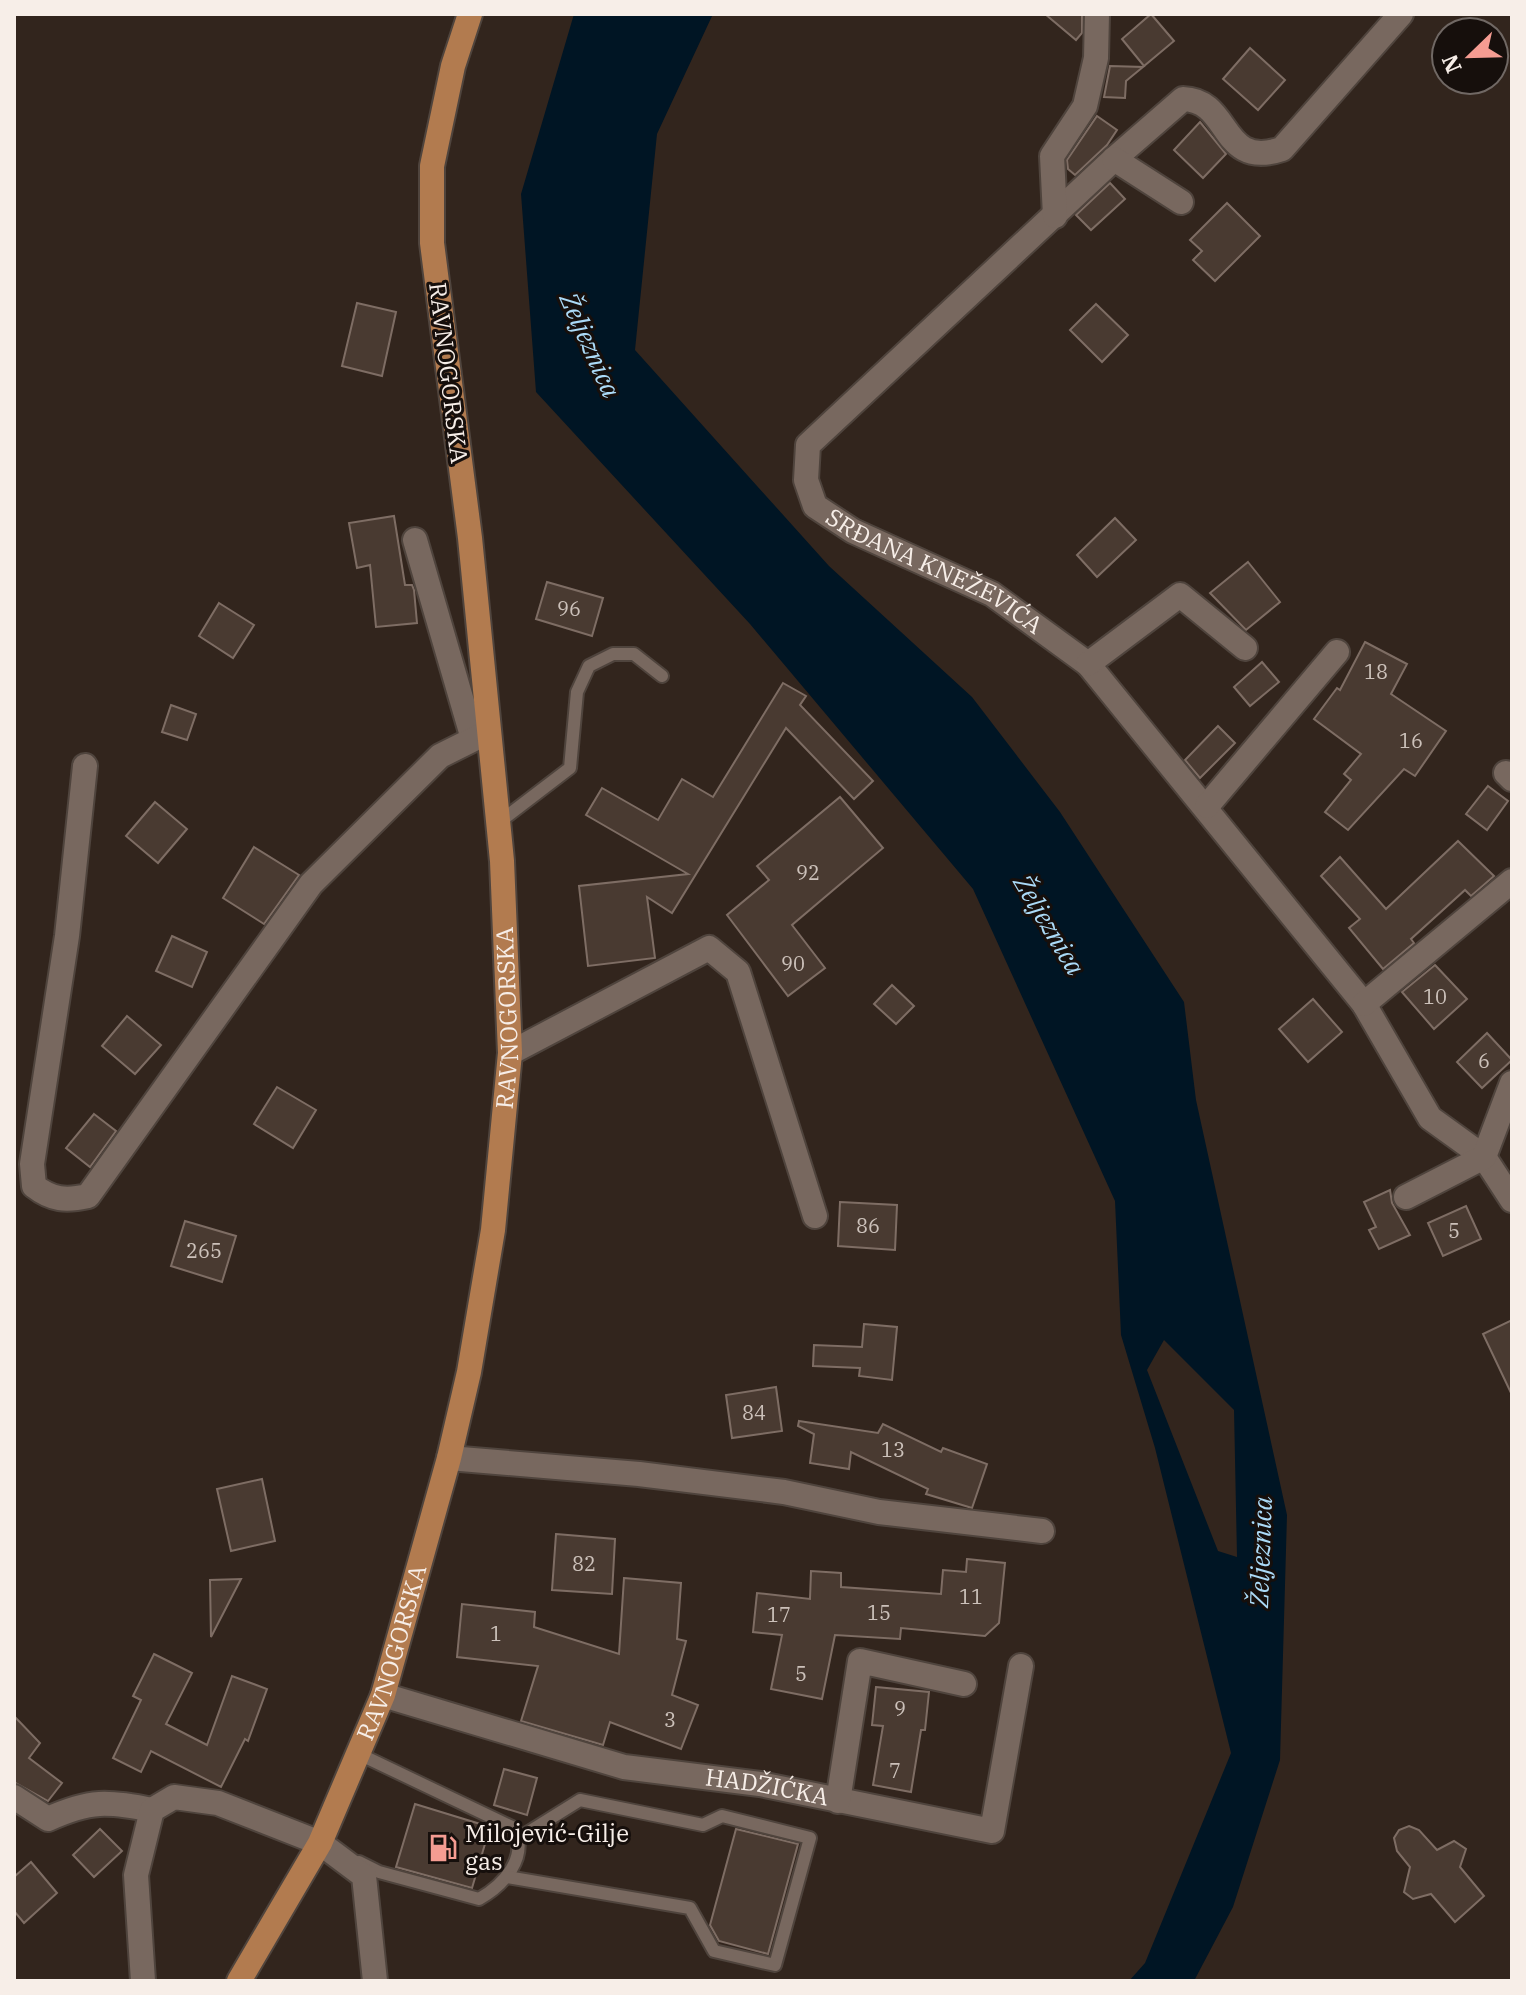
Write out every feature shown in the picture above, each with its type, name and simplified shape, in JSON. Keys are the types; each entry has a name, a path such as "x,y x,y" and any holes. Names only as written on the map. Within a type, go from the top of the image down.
{"main road":[{"name":"RAVNOGORSKA","path":"239,1981 320,1843 383,1695 449,1458 469,1372 493,1230 510,1053 498,823 480,736 470,538 432,243 432,166 453,66 470,14"}],"street":[{"path":"1055,216 1052,156 1085,106 1096,58 1097,14"},
{"name":"SRĐANA KNEŽEVIĆA","path":"1401,14 1282,149 1263,155 1244,152 1205,105 1195,99 1183,99 1114,159 808,445 806,480 815,506 853,531 992,594 1088,664 1207,806 1364,1004 1430,1118 1484,1157 1512,1200"},
{"path":"1114,159 1181,202"},
{"path":"85,766 67,936 32,1164 34,1186 47,1196 68,1201 88,1196 311,884 440,756 480,736 415,540"},
{"path":"1088,664 1180,595 1245,648"},
{"path":"1207,806 1337,652"},
{"path":"1364,1004 1512,881"},
{"path":"510,1053 709,948 738,972 815,1216"},
{"path":"1406,1197 1484,1157 1512,1083"},
{"path":"449,1458 741,1487 879,1512 1042,1531"},
{"path":"838,1801 860,1661 964,1684"},
{"name":"HADŽIĆKA","path":"383,1695 624,1767 760,1784 992,1831 1021,1666"},
{"path":"14,1797 48,1819 80,1805 109,1801 152,1810 174,1797 218,1803 320,1843 364,1876 375,1981"},
{"path":"143,1981 136,1875 152,1810"}],"lane":[{"path":"498,823 570,768 577,692 589,666 613,654 634,654 662,676"},
{"path":"320,1843 379,1872 479,1899 494,1891 517,1859 519,1838 514,1828 359,1754"},
{"path":"507,1877 690,1908 714,1951 775,1965 810,1838 722,1816 703,1825 580,1800 519,1838"}],"water":[{"name":"Željeznica","path":"574,14 713,14 657,134 635,350 829,566 972,697 1060,812 1184,1002 1196,1100 1287,1515 1280,1760 1233,1907 1194,1981 1129,1981 1145,1963 1231,1753 1155,1448 1121,1335 1115,1201 973,889 750,624 536,392 521,194","holes":["1164,1340 1234,1410 1237,1557 1218,1551 1147,1370"]}],"building":[{"path":"1045,14 1082,14 1082,33 1076,40"},
{"path":"1151,14 1174,41 1144,66 1122,39"},
{"path":"1250,48 1285,80 1258,110 1223,79"},
{"path":"1110,66 1143,67 1126,81 1125,98 1104,97"},
{"path":"1097,116 1117,130 1107,145 1075,175 1068,169 1067,160"},
{"path":"1200,122 1226,154 1203,178 1174,150"},
{"path":"1110,183 1125,199 1091,230 1076,215"},
{"path":"1227,203 1260,236 1215,281 1193,260 1202,251 1190,240"},
{"path":"357,303 396,312 382,376 342,366"},
{"path":"1096,304 1128,335 1102,362 1070,330"},
{"path":"394,516 405,585 412,585 414,590 417,623 376,627 370,565 357,568 349,523"},
{"path":"1115,518 1136,540 1097,577 1077,555"},
{"path":"1248,562 1280,602 1246,630 1210,593"},
{"path":"547,582 603,598 592,636 536,619"},
{"path":"219,603 254,625 233,658 199,636"},
{"path":"1365,642 1407,664 1391,694 1446,731 1415,776 1404,769 1348,830 1325,812 1351,780 1344,774 1361,754 1314,719 1337,688 1340,690"},
{"path":"1262,662 1279,682 1250,706 1234,687"},
{"path":"783,683 806,696 800,705 873,781 854,799 786,728 672,913 647,897 655,958 588,966 579,886 688,874 586,815 602,788 658,820 682,779 713,797"},
{"path":"171,705 196,714 187,740 162,732"},
{"path":"1218,726 1235,743 1200,778 1185,760"},
{"path":"1488,786 1508,801 1487,830 1466,814"},
{"path":"840,797 883,848 792,925 825,968 788,996 727,915 769,880 757,866"},
{"path":"155,802 187,829 158,863 126,836"},
{"path":"1458,841 1494,876 1471,896 1465,890 1411,939 1414,943 1383,969 1349,928 1360,919 1321,876 1340,857 1386,909"},
{"path":"254,847 299,875 264,924 223,898"},
{"path":"172,936 207,952 192,987 156,971"},
{"path":"1435,965 1467,999 1434,1029 1402,992"},
{"path":"892,985 914,1006 896,1024 874,1004"},
{"path":"1313,999 1342,1032 1308,1062 1279,1029"},
{"path":"127,1016 161,1045 135,1074 102,1046"},
{"path":"1487,1033 1512,1060 1482,1088 1457,1062"},
{"path":"277,1087 316,1110 293,1148 254,1124"},
{"path":"94,1114 116,1131 90,1167 66,1148"},
{"path":"1390,1190 1392,1203 1410,1235 1379,1249 1369,1230 1376,1227 1364,1202"},
{"path":"840,1202 897,1205 895,1250 838,1246"},
{"path":"1466,1206 1481,1239 1443,1256 1428,1223"},
{"path":"185,1221 236,1236 222,1282 171,1266"},
{"path":"1512,1320 1512,1395 1483,1334"},
{"path":"864,1324 897,1327 892,1380 859,1376 860,1368 813,1366 814,1345 862,1347"},
{"path":"776,1387 782,1431 732,1438 726,1395"},
{"path":"799,1421 878,1433 883,1424 941,1452 943,1448 987,1464 972,1508 926,1494 928,1489 851,1452 849,1469 810,1463 814,1434 798,1426"},
{"path":"262,1479 275,1541 231,1551 217,1489"},
{"path":"556,1534 615,1539 612,1594 552,1590"},
{"path":"967,1559 1005,1563 999,1623 985,1636 901,1628 900,1639 835,1635 822,1699 771,1689 782,1635 753,1632 757,1593 810,1599 811,1571 841,1573 841,1587 941,1594 943,1570 966,1572"},
{"path":"624,1578 681,1583 677,1639 686,1641 672,1695 698,1705 681,1749 610,1722 603,1745 521,1721 538,1666 457,1657 462,1604 535,1612 534,1627 619,1654"},
{"path":"241,1579 211,1637 210,1580"},
{"path":"154,1654 192,1673 166,1724 207,1745 232,1676 267,1689 248,1741 245,1739 221,1787 151,1751 141,1772 113,1758 141,1700 133,1696"},
{"path":"876,1687 929,1692 925,1730 921,1730 911,1792 873,1785 883,1726 872,1725"},
{"path":"14,1716 40,1743 29,1758 62,1783 48,1801 14,1782"},
{"path":"504,1769 537,1778 527,1815 494,1805"},
{"name":"Milojević-Gilje gas","path":"415,1804 490,1827 472,1888 396,1867"},
{"path":"1409,1826 1419,1830 1437,1850 1454,1841 1466,1849 1460,1867 1484,1896 1455,1922 1431,1894 1413,1899 1404,1892 1410,1867 1397,1851 1394,1838 1399,1830"},
{"path":"100,1829 122,1851 94,1877 73,1855"},
{"path":"736,1829 798,1844 768,1954 719,1941 710,1925"},
{"path":"31,1862 57,1893 24,1923 14,1911 14,1877"}],"place":[{"name":"Milojević-Gilje gas","path":"443,1848"}]}
